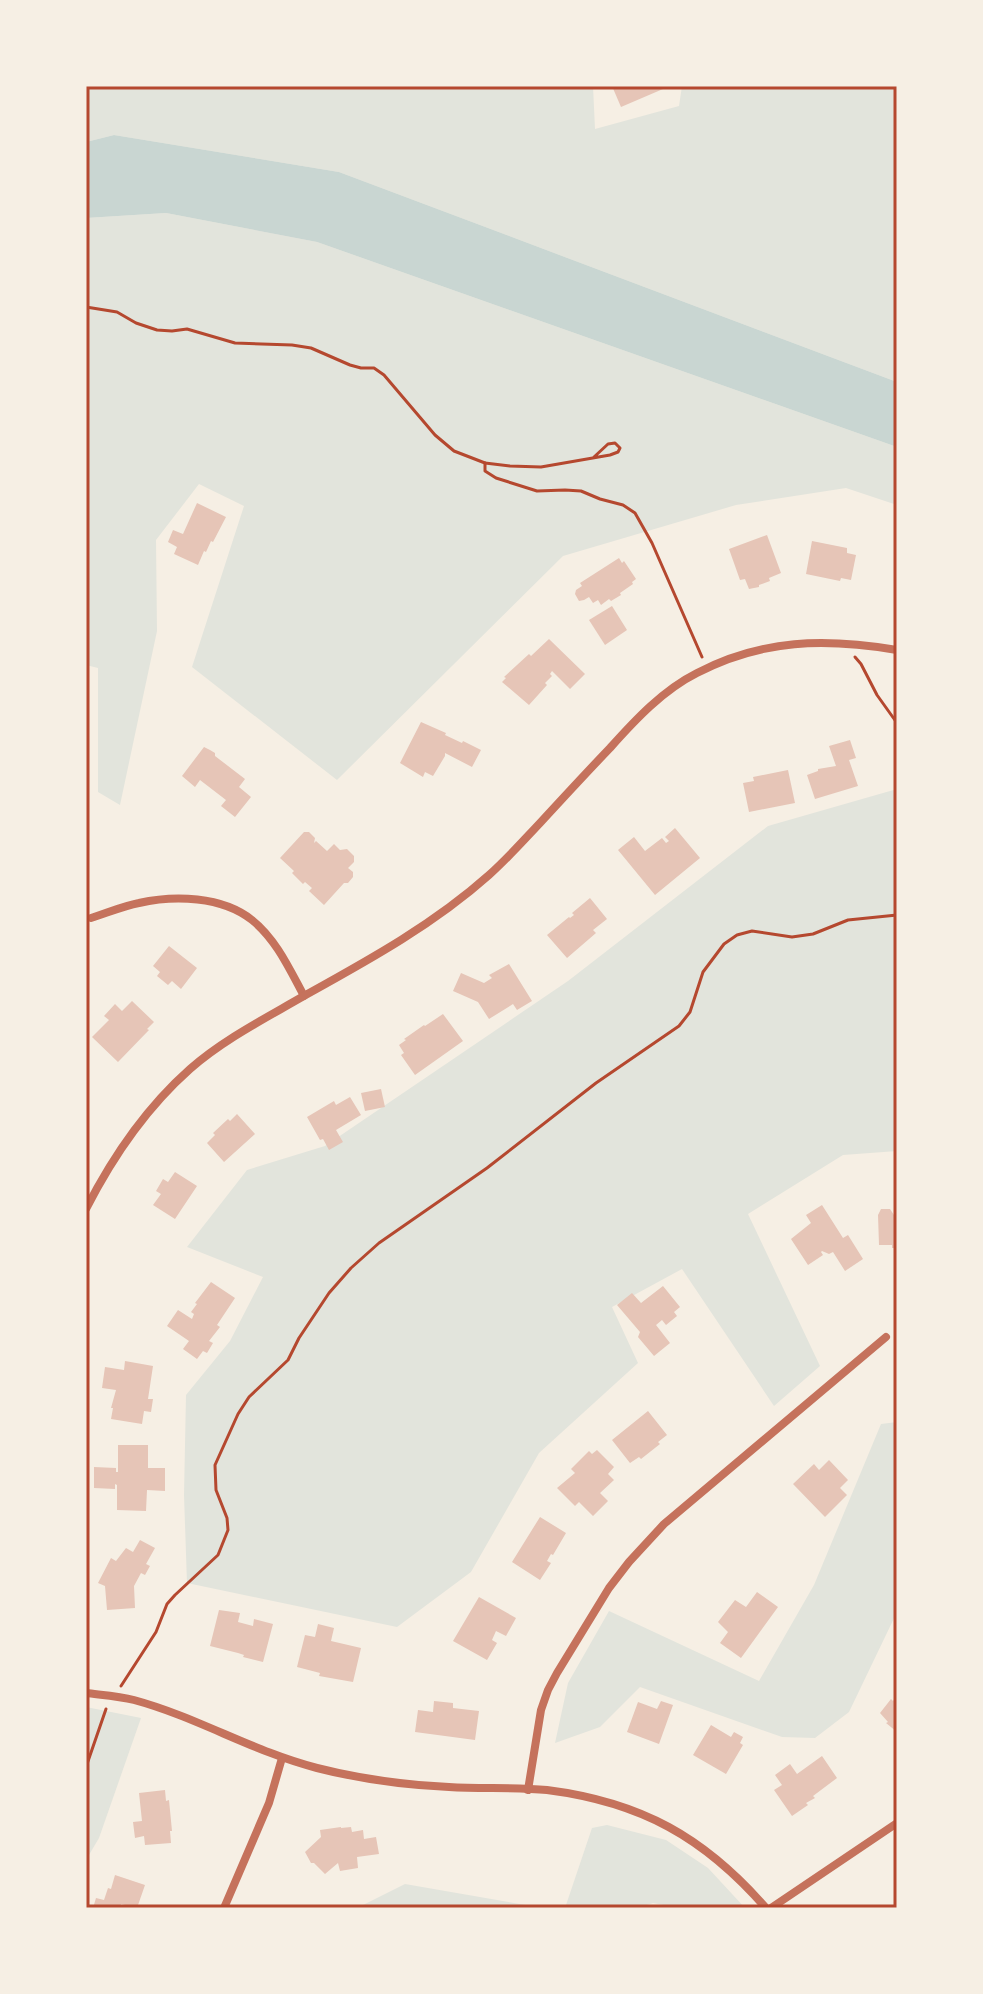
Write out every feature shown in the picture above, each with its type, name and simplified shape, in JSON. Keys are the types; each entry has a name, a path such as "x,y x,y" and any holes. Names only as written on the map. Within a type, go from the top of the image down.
{"street":[{"path":"86,1209 121,1148 190,1068 225,1043 399,942 464,897 670,690 707,668 746,652 774,645 827,642 897,650"},
{"path":"91,918 166,898 217,903 252,920 269,938 304,996"},
{"path":"528,1790 541,1710 548,1690 609,1588 629,1562 664,1524 886,1337"},
{"path":"86,1693 131,1699 161,1708 282,1758 352,1777 449,1787 545,1790 598,1800 642,1813 665,1824 719,1861 769,1908 897,1823"},
{"path":"224,1908 269,1803 282,1758"}],"path":[{"path":"86,307 117,312 157,330 187,329 235,343 311,348 350,365 374,368 384,375 435,435 454,451 485,463 541,467 610,455 620,448 615,443 608,444 594,457"},
{"path":"485,463 485,471 496,478 537,491 581,491 623,505 635,513 652,543 707,668"},
{"path":"852,653 897,723"},
{"path":"86,1767 104,1712 156,1632 167,1604 218,1555 228,1530 227,1518 216,1490 215,1465 238,1414 249,1397 288,1360 321,1304 351,1268 379,1243 487,1168 596,1083 679,1026 690,1012 703,972 724,944 737,935 752,931 792,937 813,934 848,920 897,915"}],"shaded area":[{"path":"86,86 593,86 595,129 679,106 682,86 897,86 897,382 339,172 114,135 86,142"},
{"path":"114,135 339,172 897,382 897,447 317,242 166,213 86,218 86,142"},
{"path":"166,213 317,242 897,447 897,505 846,488 736,505 563,556 337,780 192,667 244,506 199,484 156,540 157,631 120,805 98,792 98,668 86,665 86,218"},
{"path":"897,789 897,1151 843,1155 748,1214 820,1366 774,1406 682,1269 612,1307 638,1363 539,1453 471,1572 397,1627 187,1583 184,1495 186,1395 230,1341 263,1277 187,1247 247,1170 325,1146 568,981 768,826"},
{"path":"897,1422 897,1612 849,1712 815,1738 782,1737 640,1687 600,1727 555,1743 568,1683 609,1611 759,1681 814,1585 881,1424"},
{"path":"86,1707 141,1718 99,1838 86,1860"},
{"path":"607,1825 666,1840 708,1868 745,1908 679,1908 653,1903 637,1908 565,1908 592,1828"},
{"path":"405,1884 543,1908 357,1908"}],"building":[{"path":"612,86 661,86 663,89 621,107"},
{"path":"197,503 226,517 198,565 174,554 177,547 168,542 173,530 183,534"},
{"path":"767,535 781,573 759,587 749,589 745,579 740,580 729,549"},
{"path":"812,541 847,548 847,553 856,555 851,580 841,578 840,581 806,574"},
{"path":"619,558 636,579 633,584 621,595 601,605 598,600 593,603 589,597 579,601 575,594 582,586 580,583"},
{"path":"612,606 627,630 605,645 589,620"},
{"path":"549,639 585,674 570,689 552,671 552,676 545,683 547,685 529,705 502,682 529,654 531,656"},
{"path":"421,722 481,750 472,767 445,753 433,776 425,772 423,777 400,763"},
{"path":"850,740 856,758 849,760 858,786 815,799 807,775 818,769 836,766 829,746"},
{"path":"204,747 245,779 239,787 251,797 235,817 221,806 226,800 200,780 195,787 182,776"},
{"path":"788,770 795,803 749,812 743,783 754,781 753,777"},
{"path":"675,828 700,858 655,895 618,850 634,837 645,851 662,838 666,843 669,841 665,837"},
{"path":"304,832 309,832 315,838 314,843 316,841 327,851 334,844 340,850 347,849 354,856 354,862 348,868 353,872 353,877 324,905 309,891 312,888 305,882 303,884 280,858"},
{"path":"590,898 607,919 567,958 547,935 574,915 572,913"},
{"path":"169,946 197,968 181,989 172,981 168,985 157,976 160,972 153,966"},
{"path":"509,964 532,1001 517,1010 513,1004 489,1019 478,1002 453,991 461,973 484,983 492,978 489,975"},
{"path":"132,1001 154,1022 118,1062 92,1037 109,1020 104,1016 115,1004 122,1011"},
{"path":"443,1014 463,1041 415,1075 401,1055 404,1053 399,1045"},
{"path":"381,1089 385,1107 365,1111 361,1093"},
{"path":"350,1097 361,1115 336,1130 343,1142 329,1150 307,1117 334,1101 336,1105"},
{"path":"237,1114 255,1134 224,1162 207,1143 215,1135 213,1133"},
{"path":"175,1172 197,1186 175,1219 153,1205 161,1194 156,1191 163,1179 168,1182"},
{"path":"822,1205 843,1238 848,1235 863,1259 845,1271 833,1252 822,1251 823,1255 808,1265 791,1239 811,1223 806,1215"},
{"path":"881,1209 890,1209 897,1215 897,1248 879,1245 878,1215"},
{"path":"211,1282 235,1298 217,1325 220,1327 209,1341 213,1343 207,1353 203,1351 197,1359 183,1349 189,1341 167,1326 178,1310 192,1319 195,1303"},
{"path":"663,1286 680,1307 674,1312 677,1316 666,1325 662,1320 656,1325 670,1343 654,1356 638,1337 640,1332 617,1305 632,1293 641,1303"},
{"path":"125,1361 153,1366 148,1399 153,1399 151,1412 144,1411 142,1424 111,1419 116,1390 102,1388 105,1367 124,1370"},
{"path":"648,1411 667,1435 641,1459 639,1457 630,1463 612,1440"},
{"path":"118,1445 148,1445 148,1468 165,1468 165,1491 147,1490 146,1511 117,1510 115,1484 115,1489 94,1488 94,1467 116,1468 118,1472"},
{"path":"597,1450 614,1467 608,1474 614,1480 600,1493 608,1501 593,1516 579,1502 575,1506 557,1488 575,1473 571,1469 589,1451 592,1454"},
{"path":"829,1460 848,1480 840,1488 847,1495 825,1517 793,1484 814,1464 819,1470"},
{"path":"540,1517 566,1533 547,1561 551,1563 540,1580 512,1562"},
{"path":"140,1540 155,1548 146,1564 150,1566 145,1575 141,1573 134,1586 135,1608 107,1610 105,1586 98,1583 111,1558 116,1561 126,1548 133,1552"},
{"path":"757,1592 778,1607 741,1658 720,1643 728,1632 718,1622 735,1600 746,1607"},
{"path":"479,1597 516,1618 506,1636 496,1631 492,1640 497,1643 487,1660 453,1641"},
{"path":"219,1610 240,1613 238,1622 253,1626 254,1619 273,1624 263,1662 210,1646"},
{"path":"318,1624 334,1628 331,1641 361,1648 353,1682 319,1676 320,1673 297,1667 305,1635 315,1637"},
{"path":"897,1696 897,1732 880,1713"},
{"path":"434,1701 453,1703 453,1708 479,1711 475,1740 415,1732 418,1710 433,1712"},
{"path":"661,1701 673,1705 659,1744 627,1732 638,1702 657,1709"},
{"path":"711,1725 731,1737 734,1732 743,1737 740,1743 743,1745 726,1774 693,1755"},
{"path":"822,1756 837,1778 792,1816 774,1790 782,1785 775,1775 790,1764 797,1774"},
{"path":"165,1790 166,1801 169,1800 171,1843 145,1845 144,1836 135,1838 133,1822 142,1821 139,1793"},
{"path":"351,1827 352,1832 363,1830 364,1839 376,1837 379,1854 357,1857 358,1868 340,1871 338,1863 325,1874 311,1863 305,1852 321,1837 320,1830"},
{"path":"115,1875 145,1885 137,1908 121,1904 120,1908 93,1908 96,1898 104,1900"}]}
